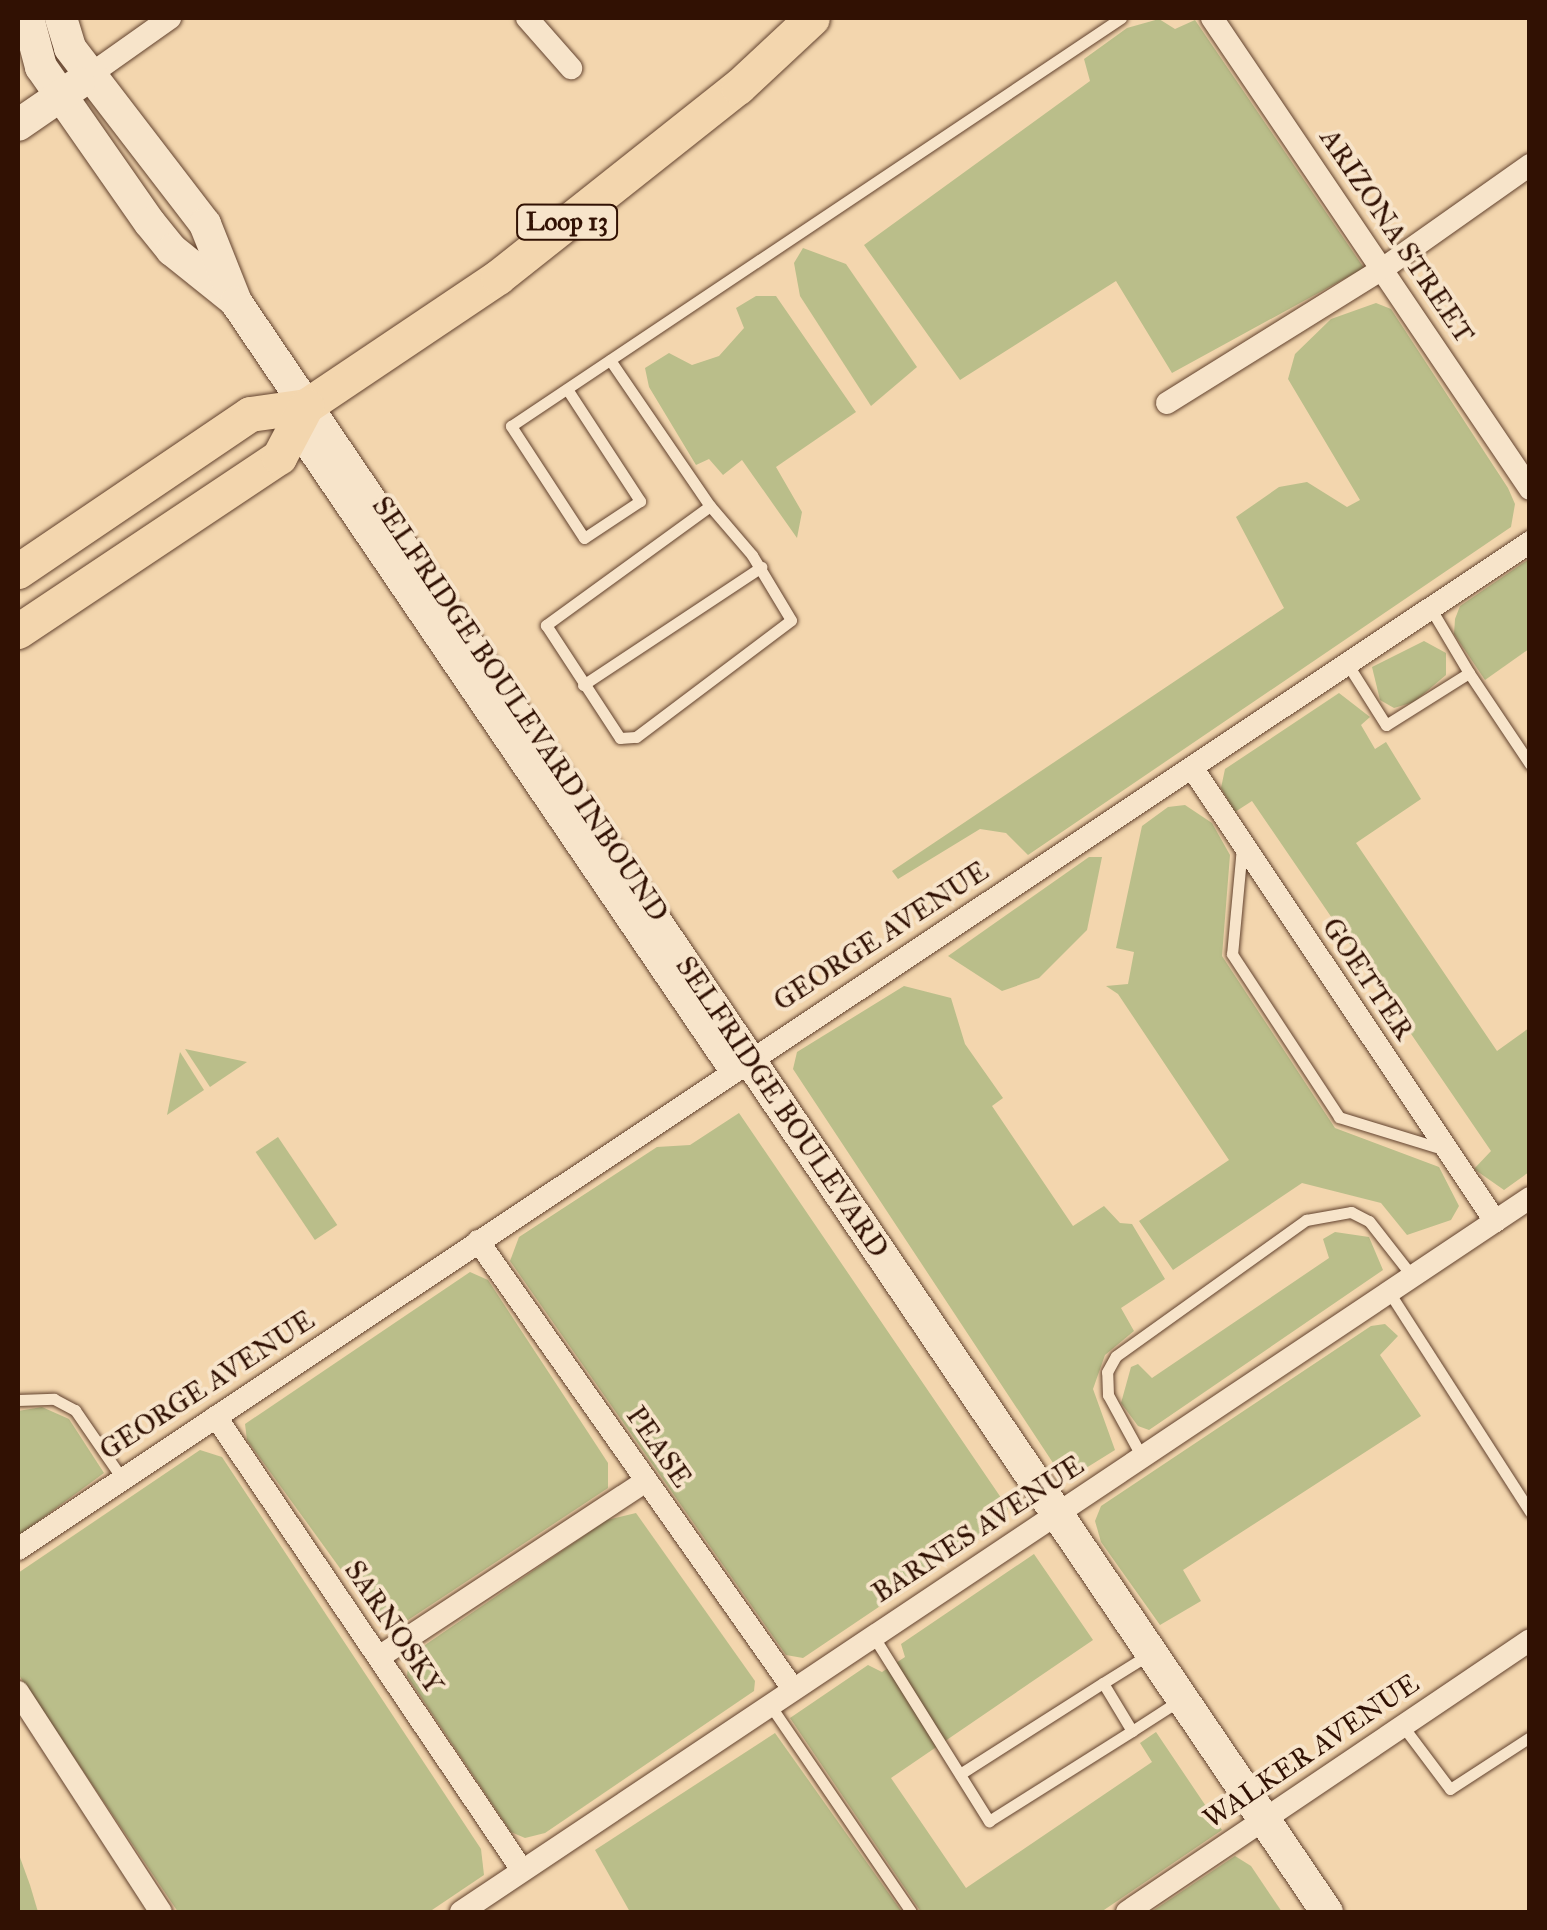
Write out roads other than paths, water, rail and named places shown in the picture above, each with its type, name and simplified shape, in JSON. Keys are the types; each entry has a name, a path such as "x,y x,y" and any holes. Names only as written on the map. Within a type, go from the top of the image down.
{"main road":[{"name":"Loop 13","path":"18,631 279,458 300,418 498,278 738,86 812,18"},
{"name":"Loop 13","path":"18,571 250,414 300,418"}],"street":[{"name":"SELFRIDGE BOULEVARD","path":"28,18 41,67 172,250 236,302"},
{"name":"SELFRIDGE BOULEVARD","path":"61,18 70,48 205,224 236,302 300,418 740,1066 1059,1513 1327,1912"},
{"path":"18,124 170,18"},
{"path":"526,18 571,68"},
{"name":"ARIZONA STREET","path":"1212,18 1530,489"},
{"path":"1168,404 1384,268 1530,165"},
{"name":"GEORGE AVENUE","path":"18,1549 1530,542"},
{"name":"GOETTER","path":"1192,768 1495,1220"},
{"name":"BARNES AVENUE","path":"461,1912 791,1686 1059,1513 1530,1198"},
{"name":"PEASE","path":"478,1241 791,1686"},
{"name":"SARNOSKY","path":"216,1417 522,1870"},
{"path":"379,1657 646,1481"},
{"name":"WALKER AVENUE","path":"1127,1912 1530,1640"},
{"path":"18,1692 161,1912"}],"lane":[{"path":"567,389 640,501 584,538 512,426 610,360 1120,18"},
{"path":"610,360 710,506 752,555 789,610 788,626 636,737 620,738 546,632 549,621 710,506"},
{"path":"583,685 761,568"},
{"path":"1431,609 1530,764"},
{"path":"1348,665 1386,725 1469,673"},
{"path":"1242,846 1232,954 1340,1117 1448,1151"},
{"path":"1142,1457 1108,1396 1107,1372 1116,1356 1306,1220 1351,1212 1369,1221 1412,1276"},
{"path":"1388,1292 1530,1512"},
{"path":"18,1400 54,1399 75,1410 121,1477"},
{"path":"872,1634 989,1821 1184,1698"},
{"path":"960,1774 1153,1652"},
{"path":"1103,1684 1132,1730"},
{"path":"768,1702 911,1912"},
{"path":"1402,1726 1450,1788 1530,1736"}]}
